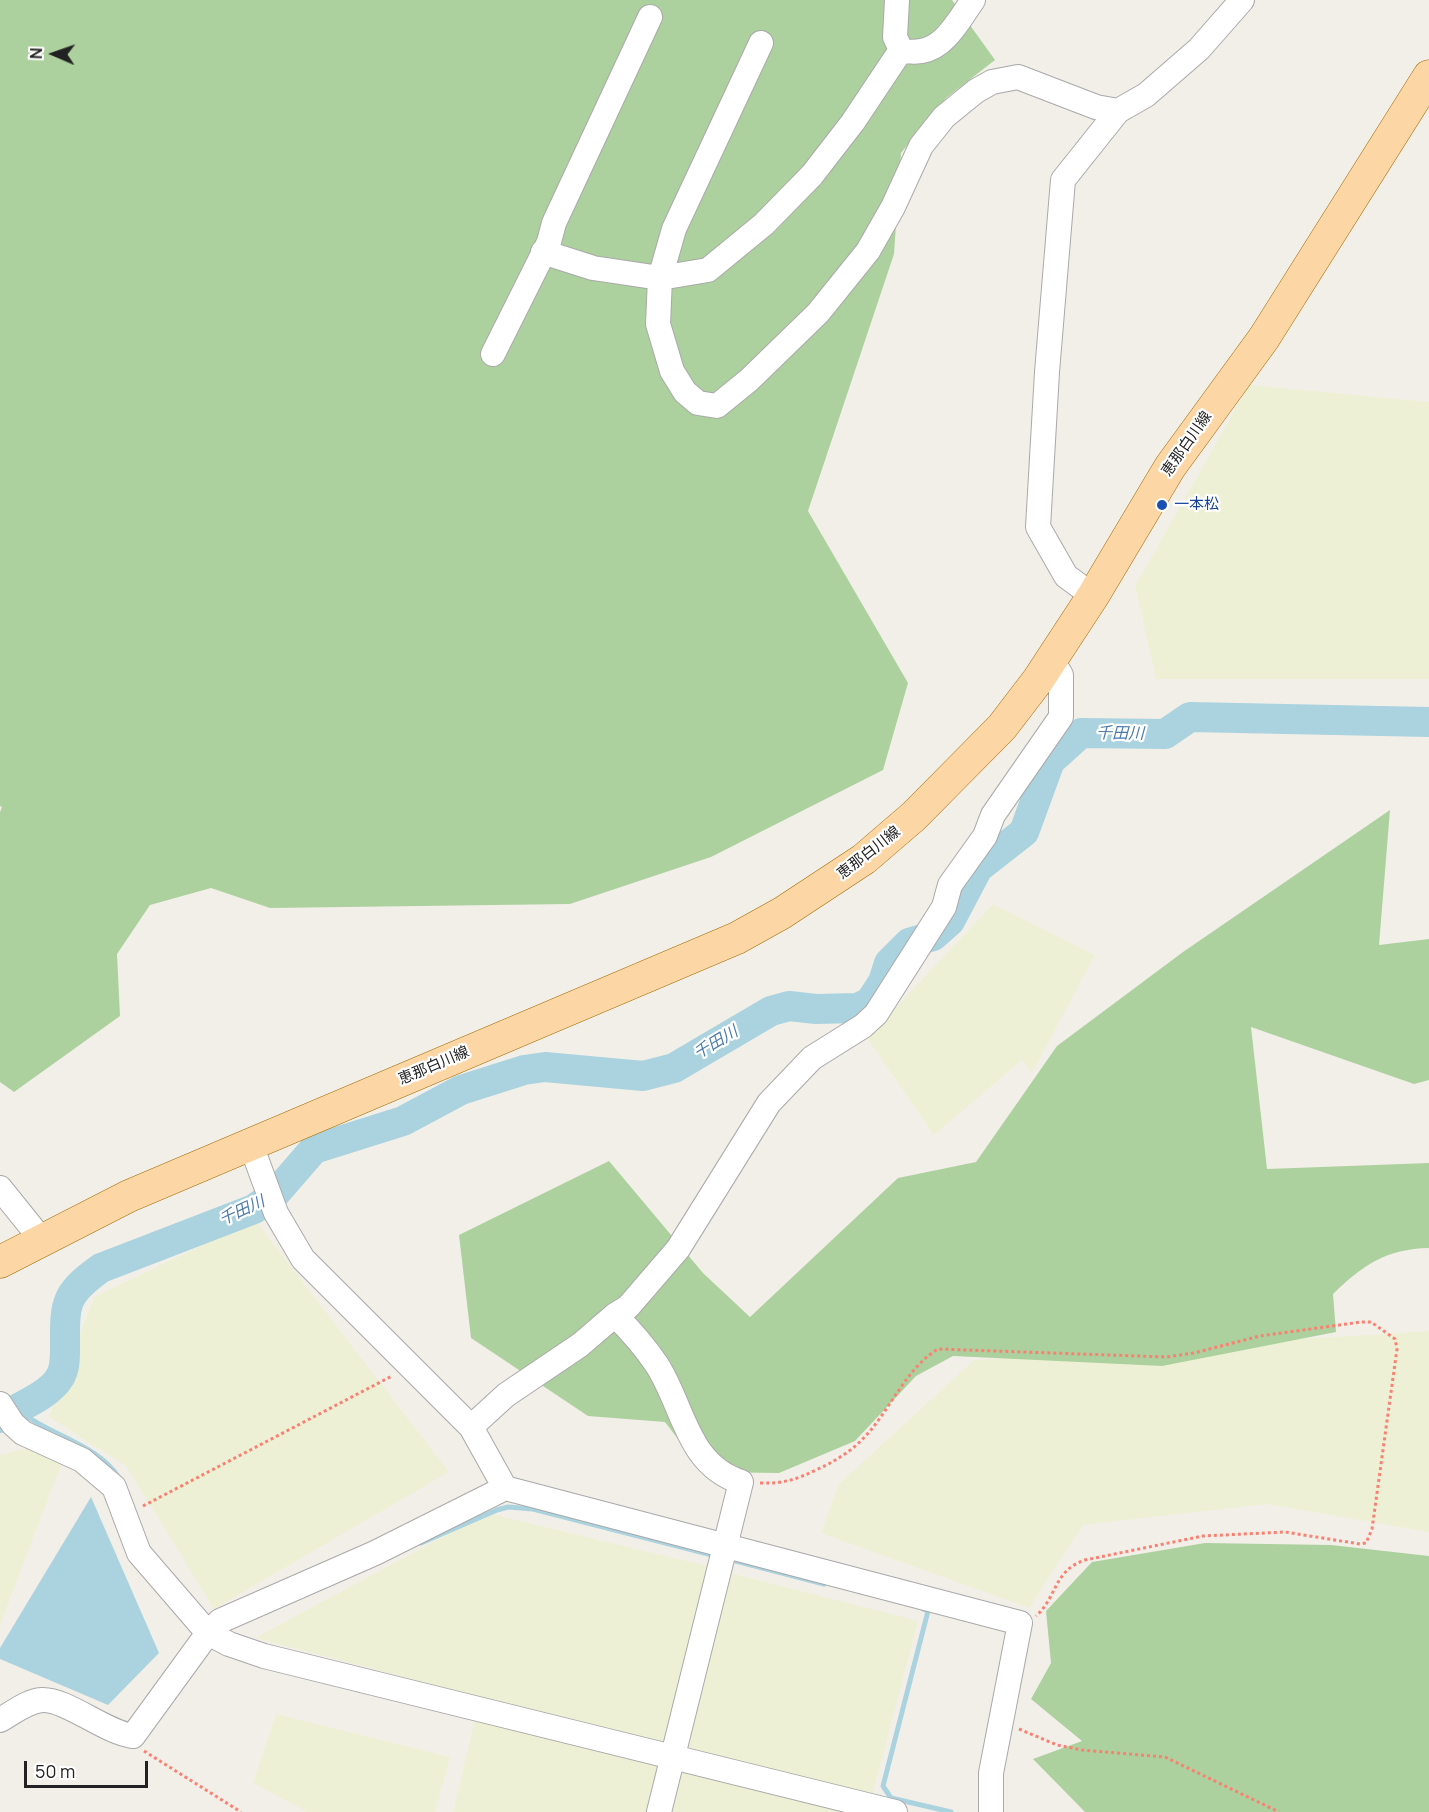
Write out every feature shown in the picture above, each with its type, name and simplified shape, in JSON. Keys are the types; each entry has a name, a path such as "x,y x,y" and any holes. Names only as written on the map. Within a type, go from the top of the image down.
{"main road":[{"name":"恵那白川線","path":"0,1262 41,1239 129,1196 736,938 782,913 864,859 915,816 1002,728 1093,596 1170,467 1264,338 1429,76"}],"street":[{"path":"897,0 895,37 901,50"},
{"path":"901,50 917,52 932,50 942,43 973,0"},
{"path":"1093,596 1066,576 1038,527 1047,372 1063,180 1118,111 1146,95 1199,49 1242,0"},
{"path":"493,354 543,252 650,17"},
{"path":"761,43 674,229 660,278 658,324 672,371 685,392 698,403 717,406 749,380 818,313 868,251 893,207 921,146 944,117 976,91 992,82 1018,77 1096,107 1118,111"},
{"path":"543,252 593,268 660,278 708,270 764,224 812,175 853,122 901,50"},
{"path":"471,1427 506,1395 580,1345 628,1307 678,1249 769,1103 812,1058 863,1026 876,1014 944,907 950,885 985,836 993,814 1061,717 1061,675 1051,658"},
{"path":"251,1145 276,1213 303,1258 471,1427 505,1488"},
{"path":"0,1188 41,1239"},
{"path":"615,1315 631,1330 657,1365 700,1455 714,1469 741,1482 659,1812"},
{"path":"5,1412 23,1433 82,1460 114,1487 139,1553 208,1633 229,1644 264,1656 895,1812"},
{"path":"0,1720 29,1703 42,1700 54,1701 122,1734 134,1736 208,1633 231,1616 375,1553 505,1488 725,1547 912,1592 1020,1623 991,1773 991,1812"}],"path":[{"path":"741,1482 793,1481 852,1449 871,1430 898,1391 929,1354 938,1349 1166,1357 1194,1353 1260,1336 1361,1322 1371,1322 1395,1339 1397,1349 1372,1529 1366,1542 1360,1544 1285,1532 1203,1536 1085,1560 1064,1572 1057,1581 1046,1606 1038,1615 1020,1623"},
{"path":"123,1511 139,1508 410,1366"},
{"path":"1001,1721 1058,1745 1082,1750 1166,1757 1279,1812"},
{"path":"134,1736 143,1750 241,1812"}],"green space":[{"path":"0,0 952,0 995,60 946,98 901,153 894,254 808,511 908,683 883,770 711,857 570,904 270,908 211,888 150,905 117,954 120,1016 14,1092 0,1082 0,812 2,807 0,806"},
{"path":"1249,385 1429,402 1429,679 1156,679 1135,586"},
{"path":"1390,810 1379,945 1429,939 1429,1080 1414,1084 1251,1027 1267,1169 1429,1163 1429,1248 1400,1252 1376,1260 1344,1284 1333,1294 1336,1332 1162,1366 953,1356 916,1376 855,1441 779,1473 703,1472 665,1422 588,1416 471,1338 459,1235 609,1161 703,1273 750,1317 898,1178 976,1162 1057,1046 1183,952"},
{"path":"993,904 1095,955 1032,1073 1022,1060 934,1135 867,1038"},
{"path":"255,1220 449,1472 214,1609 126,1466 49,1417 94,1297"},
{"path":"1429,1331 1429,1532 1267,1504 1083,1525 1029,1608 821,1533 839,1484 974,1360"},
{"path":"30,1448 61,1465 0,1625 0,1455"},
{"path":"487,1513 711,1567 668,1746 255,1638"},
{"path":"1205,1543 1331,1545 1429,1556 1429,1812 1085,1812 1033,1759 1082,1741 1031,1699 1051,1663 1046,1611 1092,1562"},
{"path":"726,1572 918,1621 872,1796 681,1751"},
{"path":"276,1714 450,1757 435,1812 307,1812 253,1783"},
{"path":"475,1720 658,1766 648,1812 453,1812"},
{"path":"678,1769 860,1812 667,1812"}],"water":[{"path":"91,1497 159,1653 108,1705 0,1659 0,1648"}],"waterway":[{"name":"千田川","path":"0,1418 49,1390 60,1377 64,1363 66,1311 73,1294 89,1277 101,1268 254,1209 275,1194 314,1149 403,1121 461,1090 524,1070 545,1067 643,1076 674,1068 771,1011 789,1006 816,1009 857,1008 870,1002 883,982 889,963 909,943 933,936 950,921 978,868 1024,832 1050,761 1081,733 1165,734 1190,717 1429,722"},
{"path":"17,1408 28,1417 84,1447 109,1466 119,1478"},
{"path":"421,1543 508,1507 533,1509 716,1556"},
{"path":"728,1559 824,1584"},
{"path":"923,1609 928,1611 883,1786 891,1798 951,1812"}],"place":[{"name":"一本松","path":"1162,505"}]}
